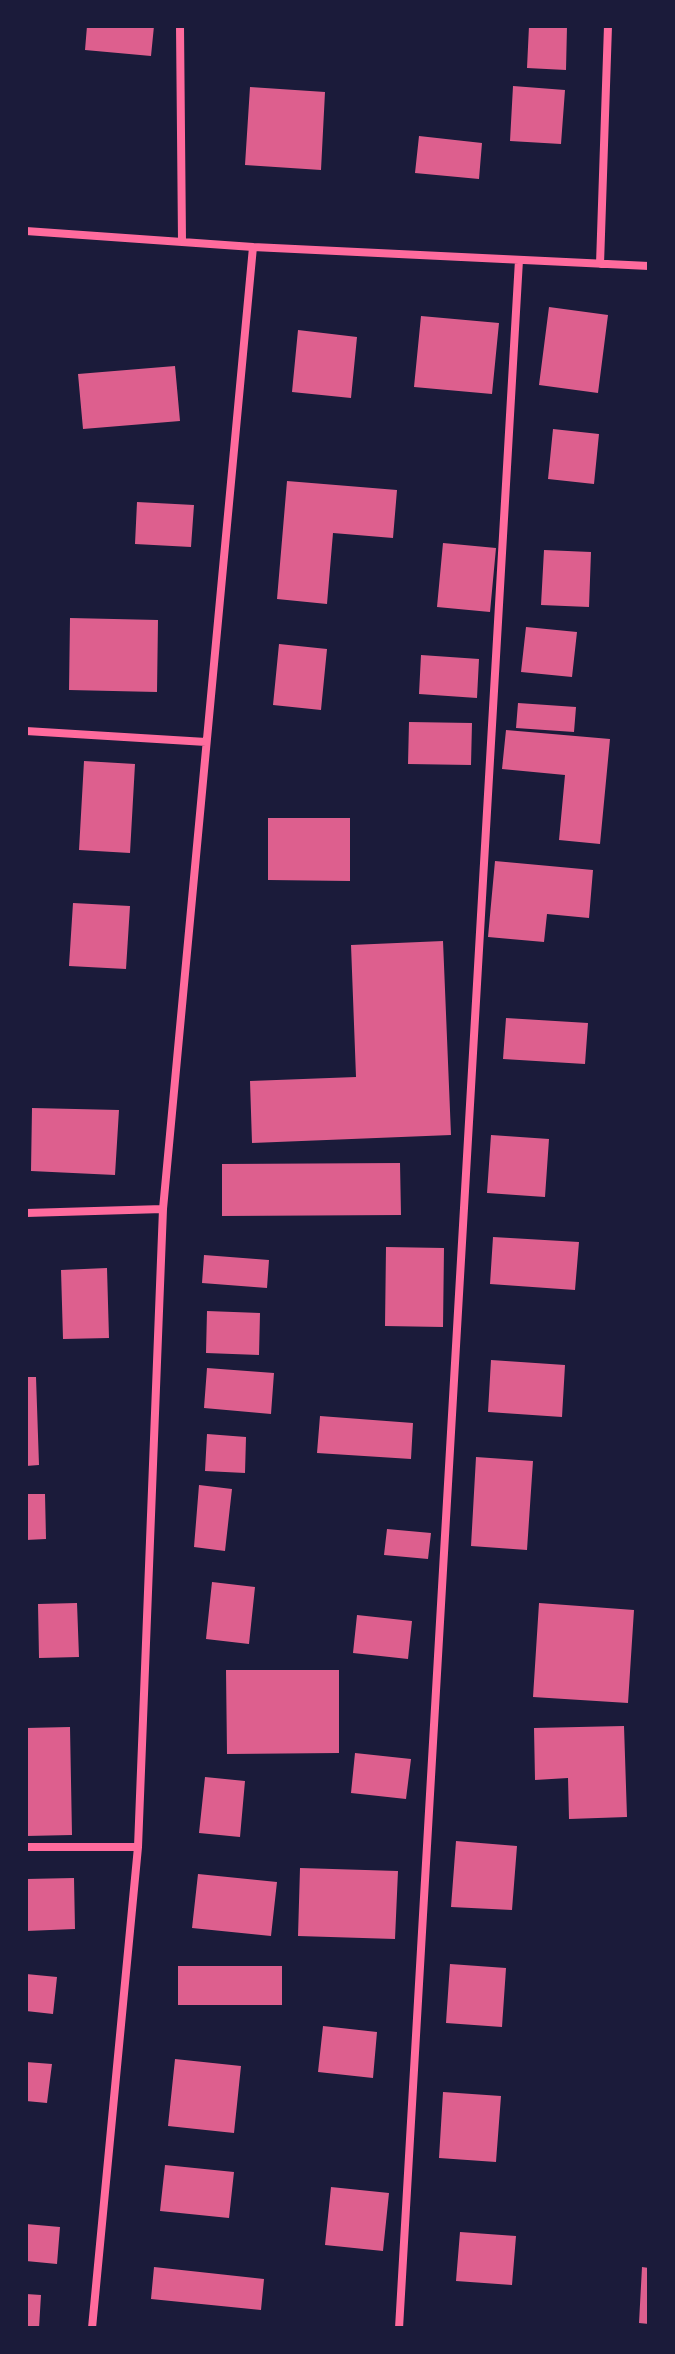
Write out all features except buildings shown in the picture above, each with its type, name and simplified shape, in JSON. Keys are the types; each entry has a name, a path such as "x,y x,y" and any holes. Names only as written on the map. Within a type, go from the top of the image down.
{"street":[{"path":"180,26 182,241"},
{"path":"600,264 608,26"},
{"path":"26,231 253,247 649,266"},
{"path":"92,2328 138,1847 163,1209 253,247"},
{"path":"399,2328 519,260"},
{"path":"26,731 206,742"},
{"path":"26,1213 163,1209"},
{"path":"26,1847 138,1847"}]}
